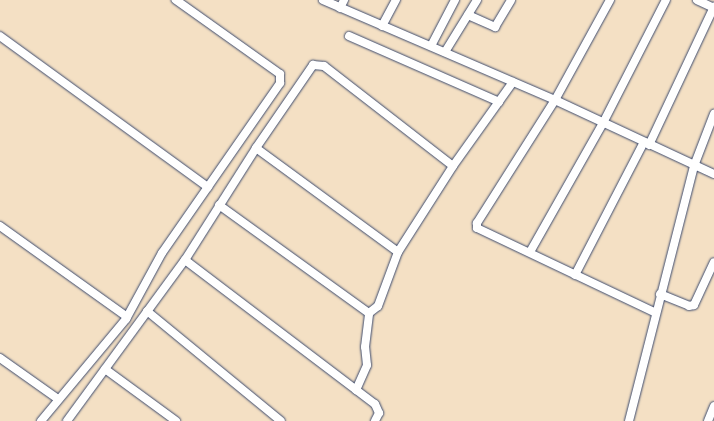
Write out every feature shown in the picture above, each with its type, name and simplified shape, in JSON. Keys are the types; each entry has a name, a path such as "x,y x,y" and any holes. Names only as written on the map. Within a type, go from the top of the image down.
{"street":[{"path":"41,421 127,317 162,253 281,79 280,74 176,0"},
{"path":"324,0 555,100 646,144 714,174"},
{"path":"340,8 344,0"},
{"path":"382,26 396,0"},
{"path":"432,46 455,0"},
{"path":"445,52 477,0"},
{"path":"468,15 495,26 511,0"},
{"path":"610,0 555,100 477,223 480,231 530,252 656,313"},
{"path":"530,252 603,123 666,0"},
{"path":"575,275 646,144 714,8 697,0"},
{"path":"0,36 208,187"},
{"path":"349,36 499,102"},
{"path":"67,421 185,260 256,148 309,70 318,64 454,166"},
{"path":"356,390 366,364 365,347 369,313 378,306 398,252 454,166 513,82"},
{"path":"629,421 660,294 694,166 714,114"},
{"path":"256,148 398,252"},
{"path":"219,205 369,313"},
{"path":"0,226 127,317"},
{"path":"185,260 375,404 379,413 375,421"},
{"path":"660,294 689,306 694,305 714,262"},
{"path":"147,311 281,421"},
{"path":"0,358 58,399"},
{"path":"105,369 176,421"},
{"path":"708,421 714,406"}]}
